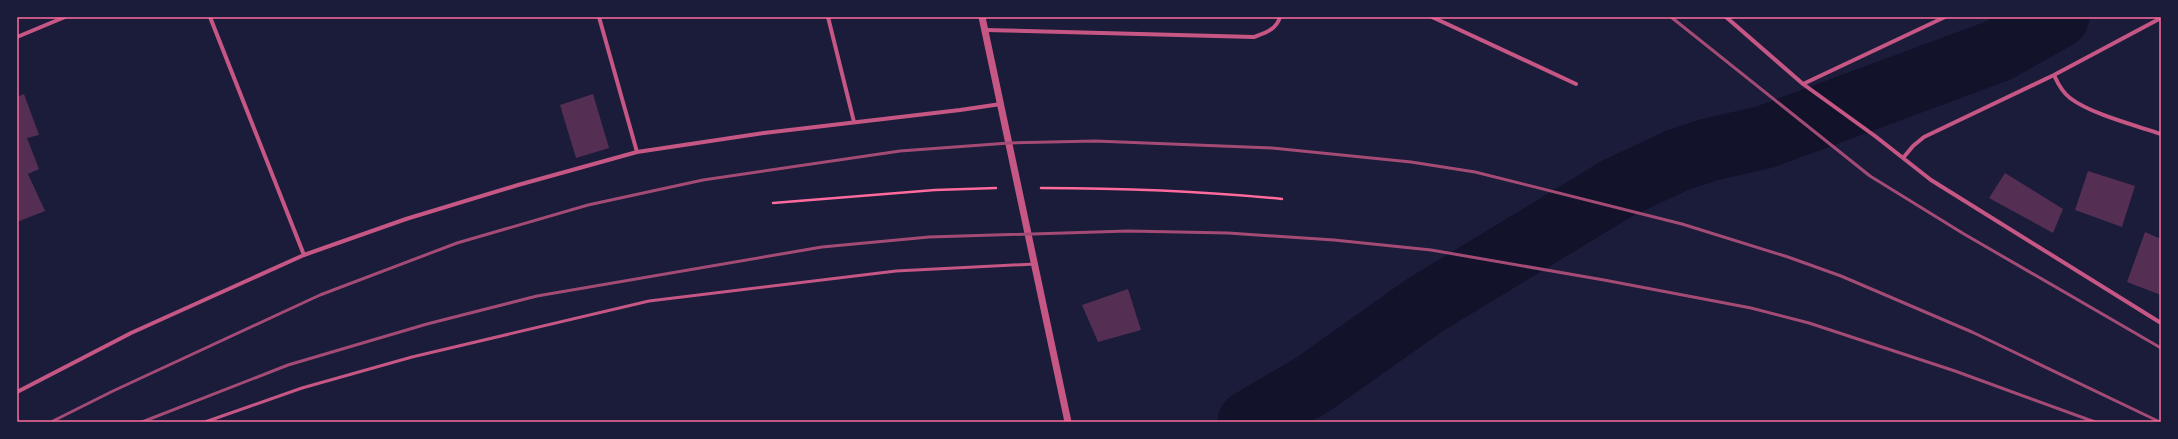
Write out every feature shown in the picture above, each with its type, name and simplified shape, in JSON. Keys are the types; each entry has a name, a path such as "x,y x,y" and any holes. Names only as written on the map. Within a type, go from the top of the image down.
{"street":[{"path":"17,37 65,17"},
{"path":"210,17 304,255"},
{"path":"599,17 637,152"},
{"path":"828,17 854,122"},
{"path":"982,17 1068,422"},
{"path":"985,30 1254,37 1267,33 1278,24 1280,17"},
{"path":"1432,17 1576,84"},
{"path":"1726,17 1803,84 1875,136 1931,180 1985,215 2161,323"},
{"path":"1803,84 1945,17"},
{"path":"1903,158 1913,146 1924,137 2054,75 2161,18"},
{"path":"2054,75 2065,93 2084,106 2161,134"},
{"path":"17,392 131,332 304,255 406,219 637,152 764,133 1001,104"}],"lane":[{"path":"205,422 302,388 412,357 649,301 896,271 1035,264"}],"building":[{"path":"24,94 39,135 27,138 39,169 28,174 45,211 17,222 17,97"},
{"path":"593,94 609,148 576,158 560,105"},
{"path":"2088,171 2135,186 2122,227 2075,210"},
{"path":"2005,173 2063,209 2053,233 1989,198"},
{"path":"2145,232 2161,239 2161,295 2127,282"},
{"path":"1128,289 1141,330 1098,342 1082,305"}],"waterway":[{"path":"1249,422 1315,383 1425,305 1618,188 1678,160 1708,150 1765,137 1997,51 2058,17"}],"railway":[{"path":"1671,17 1870,176 1964,234 2161,348"},
{"path":"51,422 113,391 320,295 457,243 588,205 703,180 900,151 1009,143 1095,141 1272,148 1411,162 1475,172 1682,224 1788,257 1841,276 1972,332 2160,422"},
{"path":"142,422 288,365 427,324 537,296 822,247 929,237 1128,231 1228,233 1334,240 1431,250 1604,280 1751,308 1809,323 1955,371 2095,422"}]}
